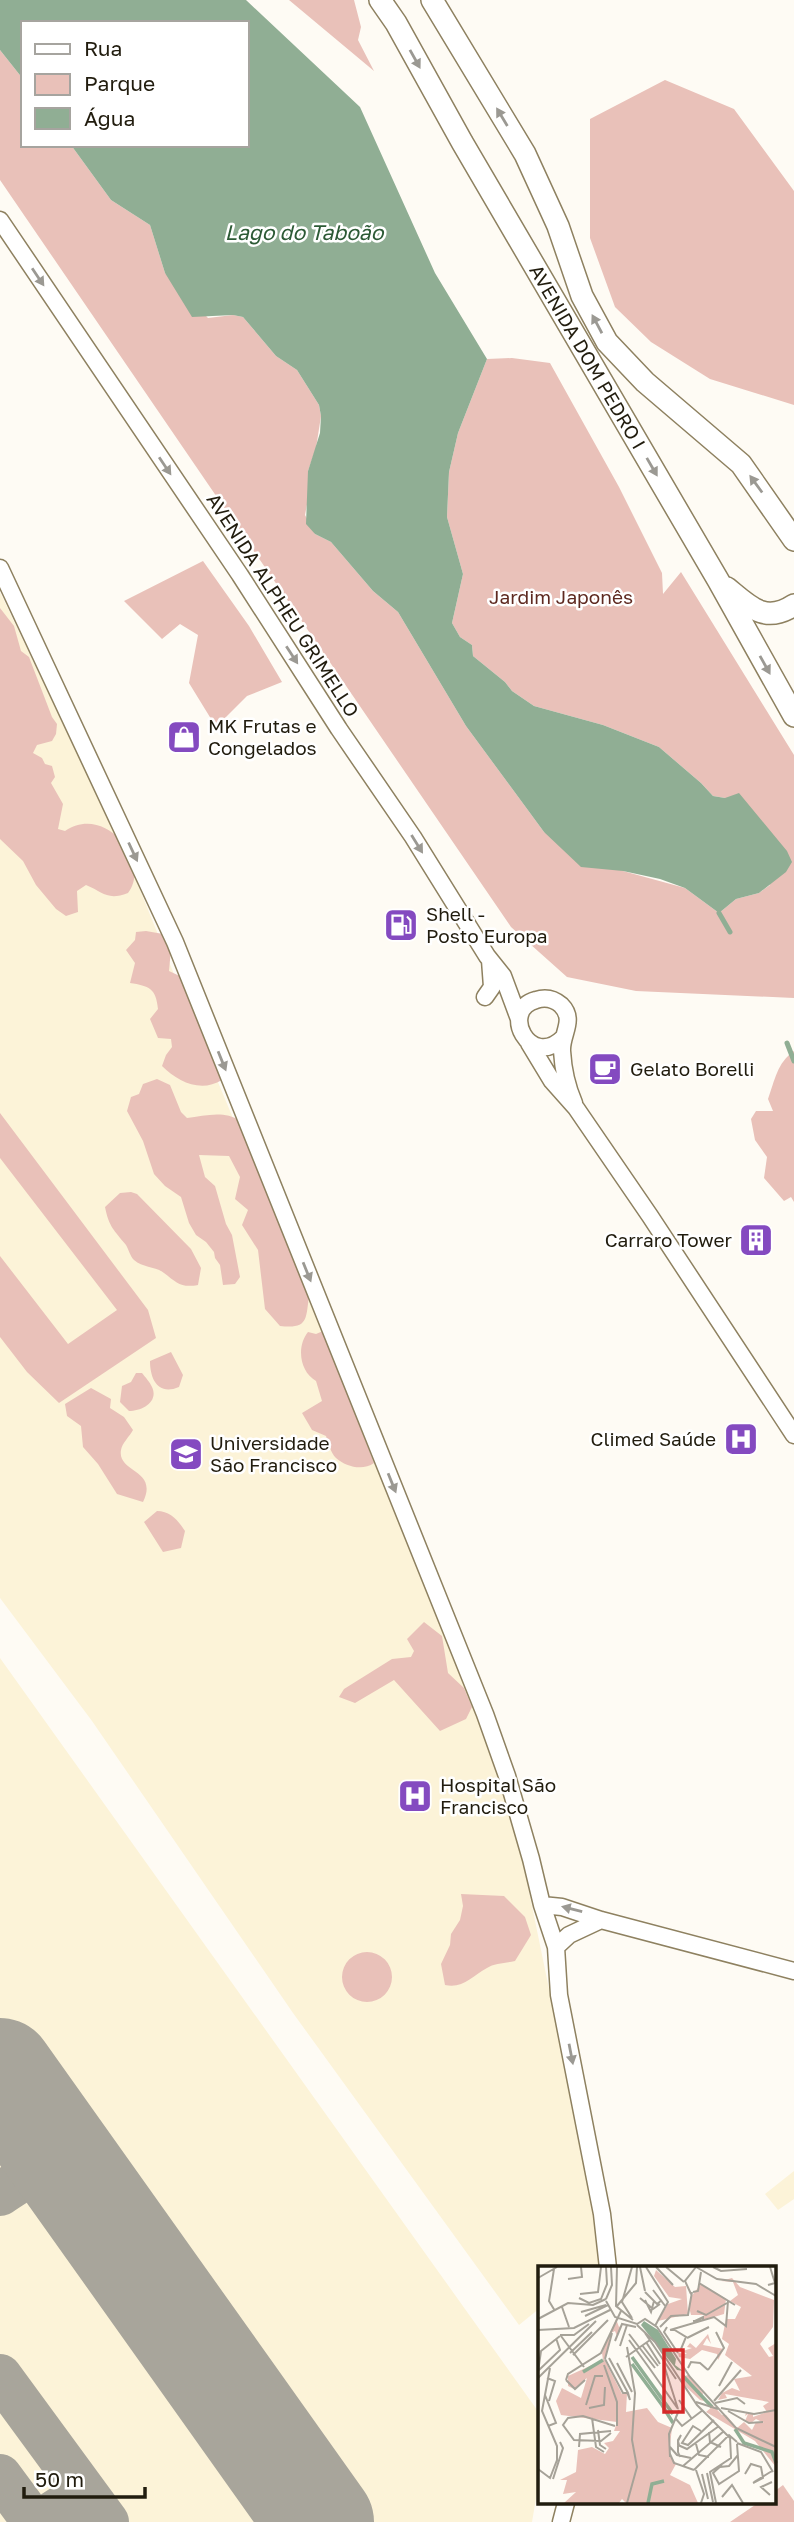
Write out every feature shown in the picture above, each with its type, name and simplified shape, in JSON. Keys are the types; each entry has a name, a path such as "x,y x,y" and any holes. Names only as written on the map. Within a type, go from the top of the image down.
{"main road":[{"name":"AVENIDA DOM PEDRO I","path":"380,0 718,580 794,716"},
{"name":"AVENIDA DOM PEDRO I","path":"432,0 525,155 558,226 582,296 607,342 645,382 741,464 794,540"},
{"path":"718,580 752,608 764,614 781,612 794,605"}],"street":[{"name":"AVENIDA ALPHEU GRIMELLO","path":"0,220 413,837 507,984 519,1019"},
{"path":"0,568 175,942 485,1714 514,1800 556,1947 559,1995 602,2214 608,2266"},
{"path":"485,997 492,987 491,960"},
{"path":"576,1108 567,1082 561,1047 568,1027 567,1014 553,1000 545,998 531,1002 524,1007 519,1019 521,1032 552,1081 576,1108 794,1435"},
{"path":"529,1043 552,1046 563,1038"},
{"path":"542,1905 562,1906 601,1920 794,1971"},
{"path":"556,1947 569,1935 601,1920"},
{"path":"561,2522 566,2504"}],"shaded area":[{"name":"Universidade São Francisco","path":"0,592 128,860 458,1660 502,1781 525,1872 604,2266 538,2266 538,2310 519,2325 293,2013 92,1721 0,1598"},
{"path":"0,1658 538,2411 538,2487 532,2522 0,2522"},
{"path":"794,2171 794,2199 778,2210 765,2194"}],"green space":[{"path":"289,0 354,0 361,27 358,40 374,71"},
{"name":"Jardim Japonês","path":"0,50 21,76 21,147 72,147 111,200 150,225 165,273 208,318 233,315 243,317 276,356 297,370 319,405 321,416 316,448 308,471 305,515 315,534 331,542 373,591 398,612 466,726 544,832 623,871 685,888 719,913 736,899 759,893 770,885 725,798 713,796 659,747 603,725 534,706 512,691 473,656 472,645 460,637 452,623 463,574 447,517 449,472 458,433 487,359 512,358 550,363 619,487 662,573 663,594 681,572 794,755 794,998 636,991 567,977 511,927 0,180"},
{"path":"665,80 734,109 794,191 794,405 710,379 651,342 615,307 590,238 590,119"},
{"path":"203,561 249,626 282,682 247,696 216,727 189,683 198,635 180,624 162,639 124,601"},
{"path":"0,608 14,626 21,651 29,657 57,724 52,741 37,745 33,753 42,758 45,764 52,766 55,777 51,783 63,804 58,829 65,831 80,824 109,830 129,852 134,866 134,880 128,893 110,896 86,885 77,891 78,912 66,916 56,909 36,885 23,861 0,839"},
{"path":"136,932 163,934 171,949 169,971 184,978 204,1039 221,1061 222,1080 214,1084 190,1084 175,1077 162,1066 172,1047 171,1039 158,1038 150,1019 158,1009 153,992 147,987 130,983 135,963 126,950 135,940"},
{"path":"794,1051 794,1202 791,1197 784,1201 764,1178 767,1157 755,1140 751,1119 756,1111 773,1111 768,1099 775,1079 780,1066"},
{"path":"157,1079 170,1085 181,1112 187,1118 221,1115 240,1121 309,1295 306,1317 301,1324 280,1326 265,1309 258,1250 242,1225 248,1210 235,1199 240,1177 229,1156 199,1155 205,1177 215,1186 232,1235 240,1277 235,1284 223,1285 220,1265 214,1252 196,1235 189,1223 181,1197 154,1174 143,1141 127,1111 131,1097 139,1094 143,1084"},
{"path":"0,1113 148,1310 156,1338 59,1403 27,1372 0,1337 0,1256 68,1344 117,1310 0,1158"},
{"path":"120,1193 137,1194 191,1249 201,1268 198,1285 180,1284 133,1258 110,1224 105,1207"},
{"path":"323,1331 374,1463 365,1467 345,1464 336,1458 326,1436 312,1430 302,1413 322,1401 316,1381 303,1365 302,1345 308,1332 316,1334"},
{"path":"171,1352 183,1375 179,1387 166,1389 154,1380 150,1361"},
{"path":"136,1373 142,1373 154,1392 148,1405 129,1411 120,1402 122,1386 131,1382"},
{"path":"91,1388 111,1399 110,1408 124,1417 133,1430 122,1447 121,1457 146,1483 143,1502 117,1494 98,1464 83,1447 81,1426 67,1416 65,1404"},
{"path":"157,1511 166,1513 180,1523 185,1531 181,1548 163,1552 144,1522"},
{"path":"424,1622 442,1636 448,1673 464,1688 472,1707 466,1719 440,1731 394,1680 355,1703 339,1697 344,1689 392,1659 411,1657 414,1651 407,1639"},
{"path":"461,1894 504,1896 525,1917 531,1935 515,1961 490,1966 462,1983 451,1986 445,1985 441,1964 450,1945 451,1934 460,1920 463,1906"},
{"path":"367,1952 385,1959 392,1977 385,1995 367,2002 349,1995 342,1977 349,1959"},
{"path":"783,2485 794,2501 794,2522 730,2522 757,2504 776,2504 776,2490"}],"water":[{"name":"Lago do Taboão","path":"0,0 246,0 360,107 435,273 487,359 458,433 449,472 447,517 463,574 452,623 460,637 472,645 473,656 512,691 534,706 603,725 659,747 713,796 725,798 739,793 787,851 792,862 786,872 759,893 736,899 719,913 685,888 660,879 623,871 581,867 544,832 466,726 398,612 373,591 331,542 315,534 306,524 308,471 320,433 319,405 297,370 276,356 243,317 192,317 165,273 150,225 111,200 72,147 248,147 248,21 21,21 21,76 0,50"}],"waterway":[{"path":"719,913 730,932"},
{"path":"787,1043 794,1061"}],"taxiway":[{"path":"0,2194 25,2178 38,2165 43,2157 47,2138"},
{"path":"0,2376 107,2522"},
{"path":"0,2476 34,2522"},
{"path":"39,2522 73,2500 76,2495 76,2480"}],"runway":[{"path":"0,2072 320,2522"}],"place":[{"name":"MK Frutas e Congelados","path":"184,737"},
{"name":"Shell - Posto Europa","path":"401,925"},
{"name":"Gelato Borelli","path":"605,1069"},
{"name":"Carraro Tower","path":"756,1240"},
{"name":"Climed Saúde","path":"741,1439"},
{"name":"Universidade São Francisco","path":"186,1454"},
{"name":"Hospital São Francisco","path":"415,1796"}]}
